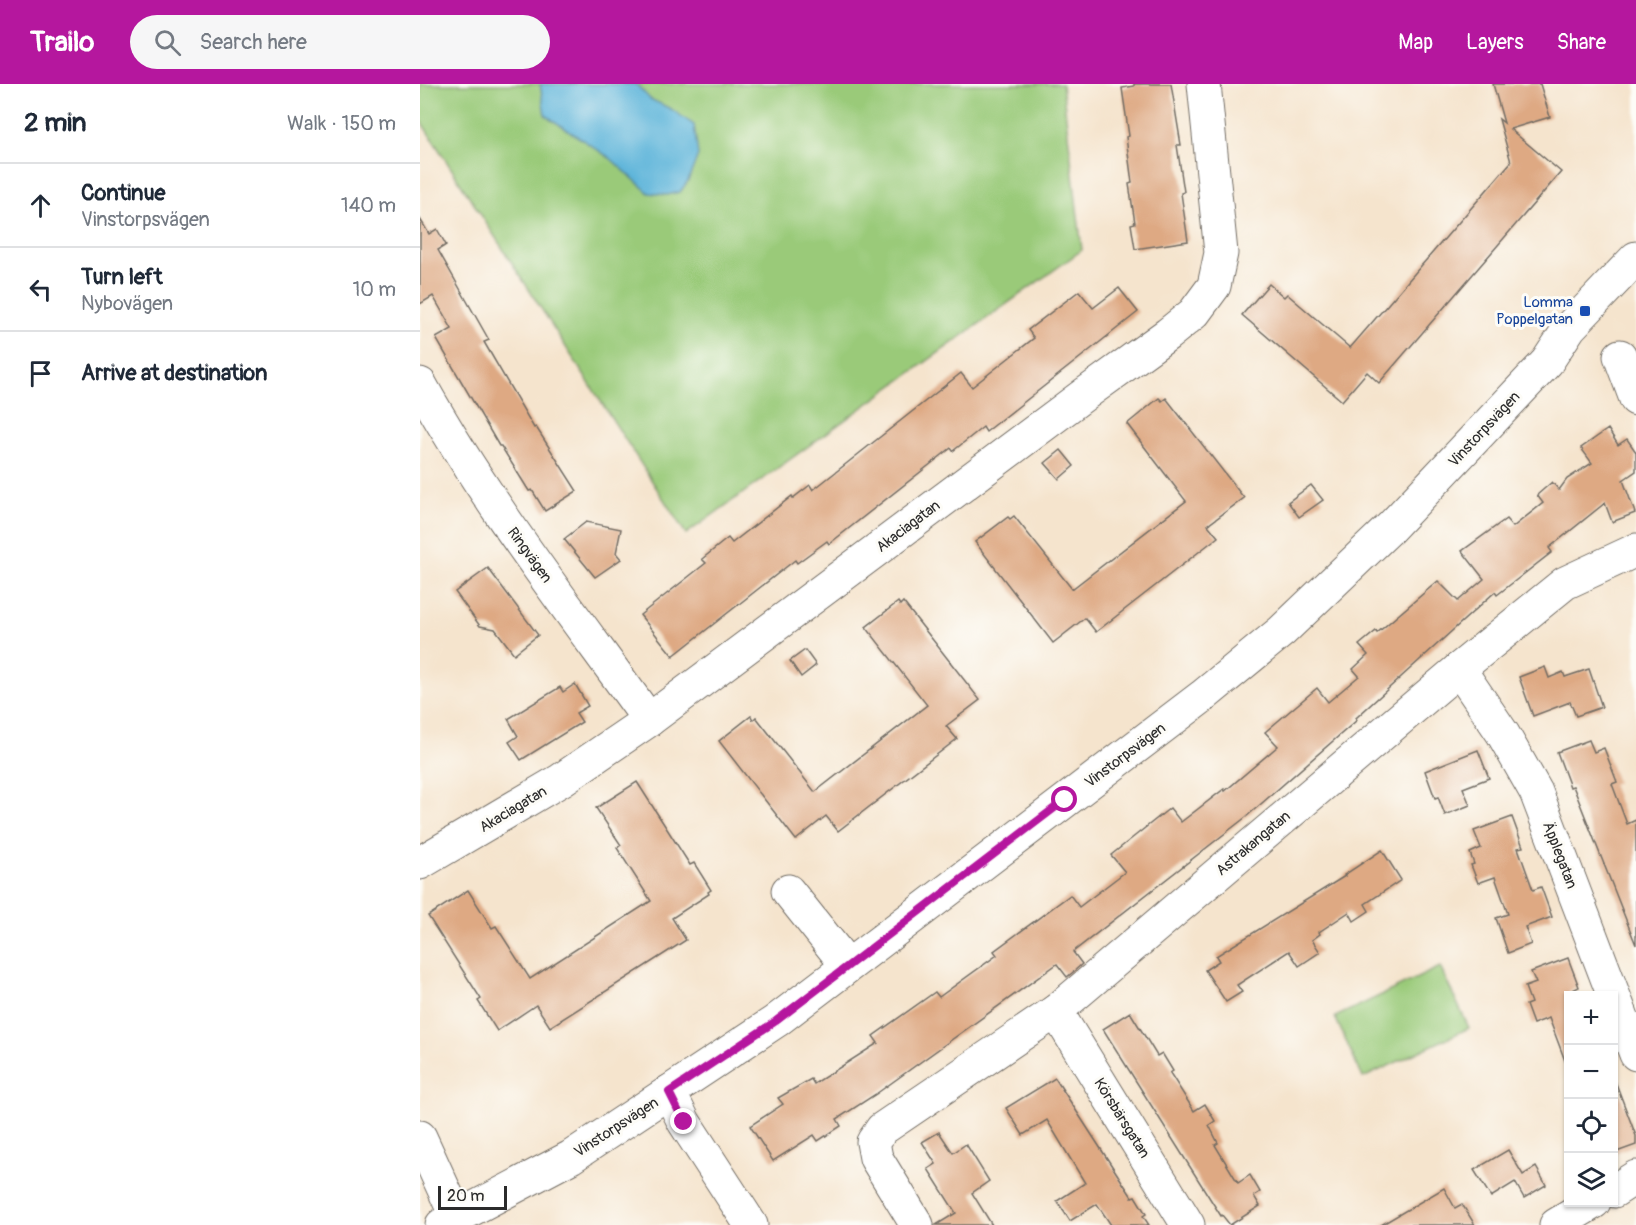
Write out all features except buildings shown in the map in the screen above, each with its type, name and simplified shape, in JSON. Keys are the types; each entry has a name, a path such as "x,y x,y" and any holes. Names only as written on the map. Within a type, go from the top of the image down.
{"street":[{"name":"Akaciagatan","path":"420,863 561,780 649,720 1194,313 1214,286 1221,253 1204,84"},
{"name":"Vinstorpsvägen","path":"450,1221 571,1157 776,1021 1203,696 1282,631 1391,527 1547,362 1570,327 1636,258"},
{"name":"Vinstorpsvägen","path":"1547,362 1583,337 1636,281"},
{"path":"1620,356 1636,399"},
{"name":"Ringvägen","path":"420,384 445,430 495,506 649,720"},
{"name":"Astrakangatan","path":"917,1225 876,1158 873,1142 882,1129 1056,1011 1459,669 1565,583 1636,550"},
{"name":"Äpplegatan","path":"1459,669 1503,734 1536,792 1636,1054"},
{"path":"788,891 847,965"},
{"name":"Körsbärsgatan","path":"1056,1011 1188,1225"},
{"path":"669,1092 684,1122 752,1225"},
{"path":"420,1137 450,1221"},
{"path":"1618,1188 1636,1177"},
{"path":"1556,1225 1587,1207"}],"green space":[{"path":"420,84 1062,84 1082,250 686,534 420,120"},
{"path":"1440,967 1469,1028 1363,1078 1335,1017"}],"water":[{"path":"540,84 636,84 650,99 671,109 694,125 698,155 688,181 680,192 667,195 649,193 610,158 545,115"}],"place":[{"name":"Lomma Poppelgatan","path":"1585,311"}],"route":[{"path":"684,1122 669,1092 776,1021 1065,800"}]}
